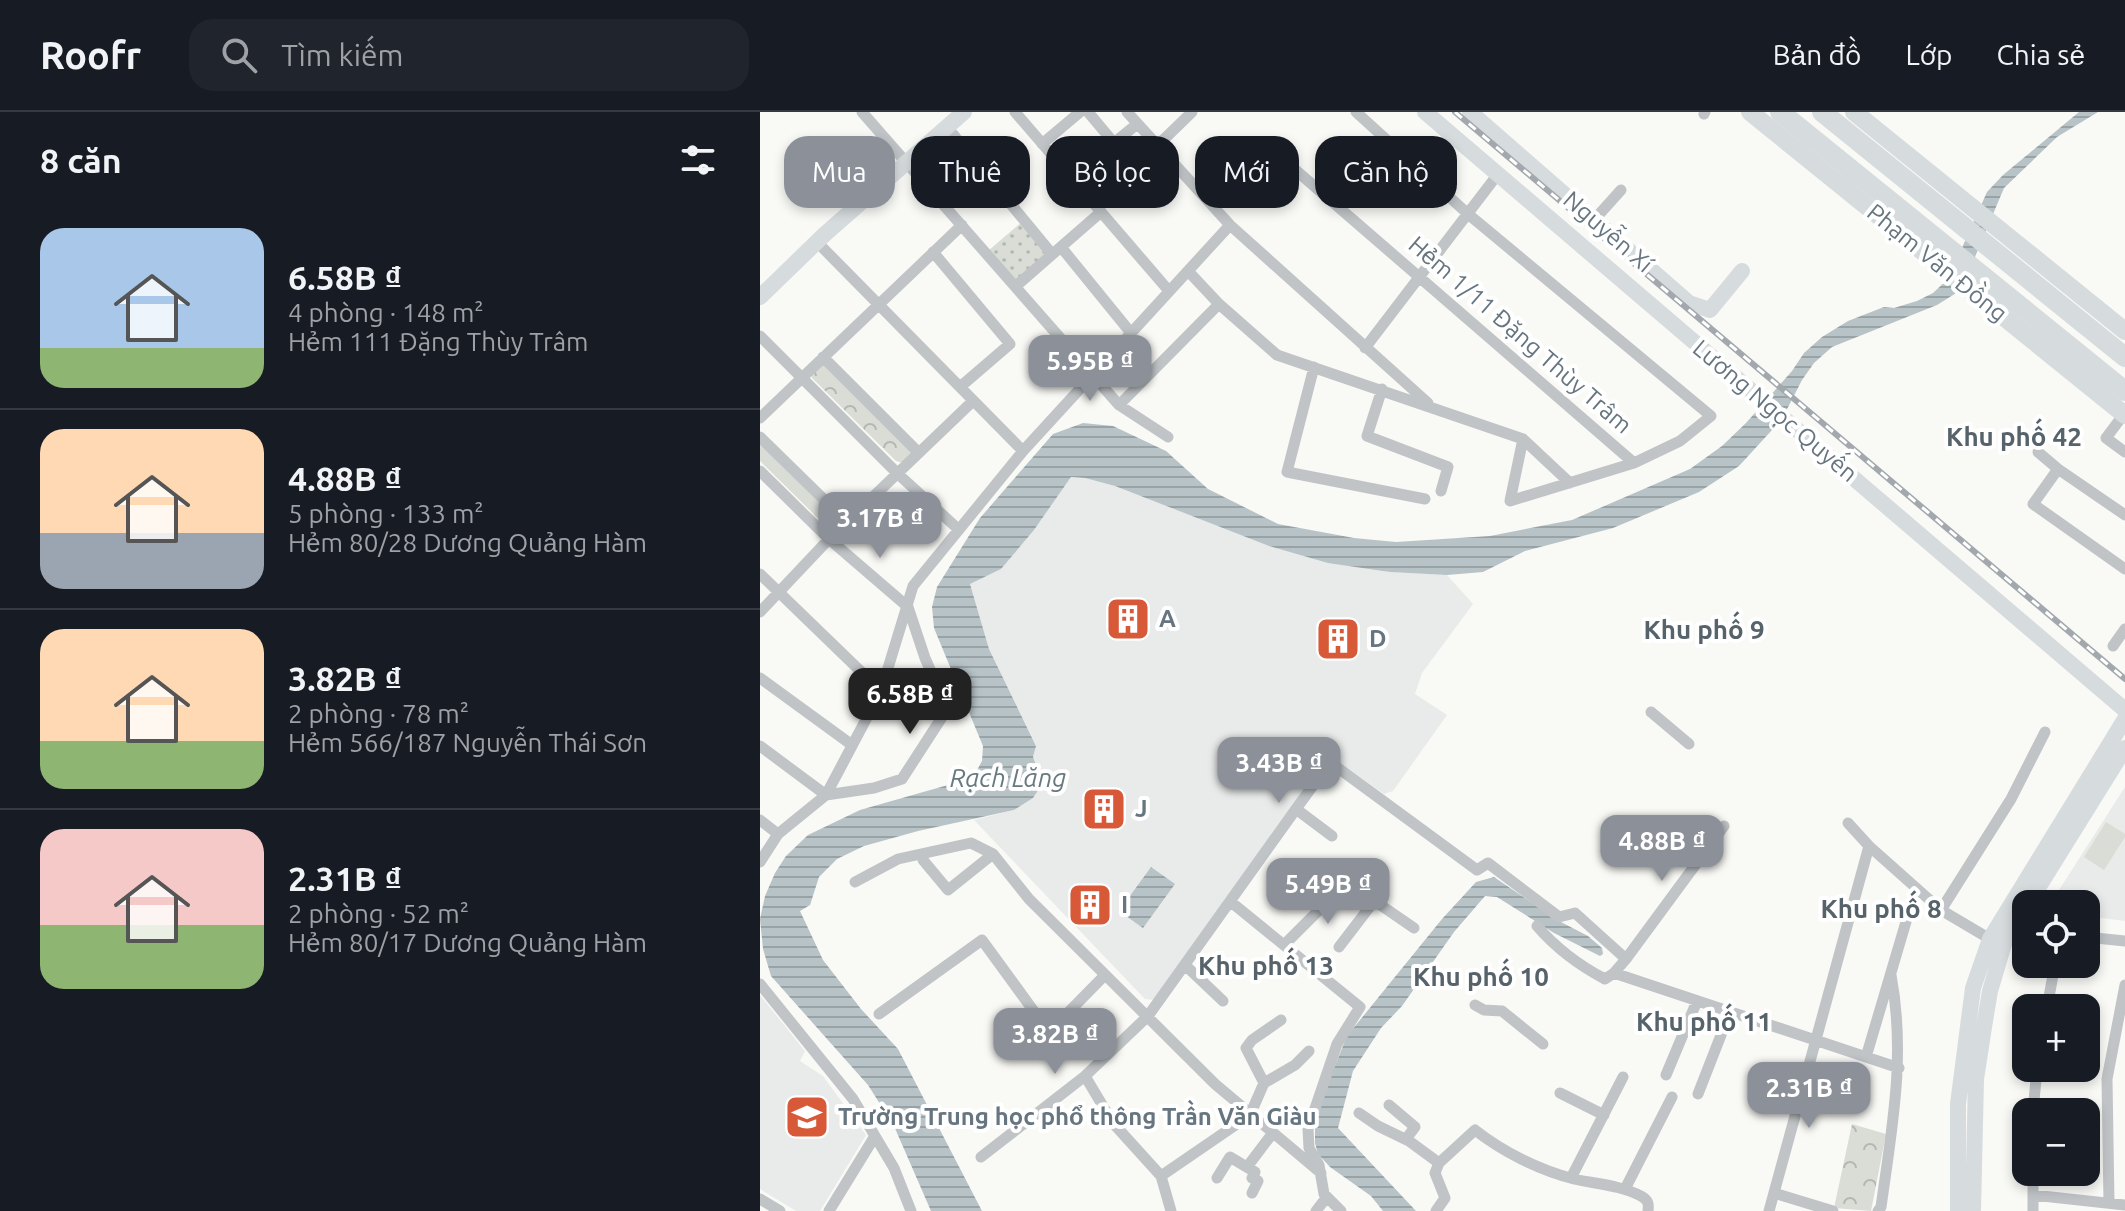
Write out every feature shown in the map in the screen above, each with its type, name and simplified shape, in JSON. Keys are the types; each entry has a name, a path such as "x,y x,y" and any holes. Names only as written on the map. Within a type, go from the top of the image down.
{"highway":[{"name":"Phạm Văn Đồng","path":"1780,112 1891,214 2014,313 2125,391"},
{"name":"Phạm Văn Đồng","path":"1822,112 1919,178 2042,277 2125,357"}],"main road":[{"name":"Phạm Văn Đồng","path":"1750,112 1891,214"},
{"name":"Phạm Văn Đồng","path":"1854,112 1919,178"},
{"name":"Phạm Văn Đồng","path":"2042,277 2125,331"},
{"name":"Phạm Văn Đồng","path":"2014,313 2125,414"}],"street":[{"path":"862,112 1119,405 1168,437"},
{"path":"760,297 817,242 964,112"},
{"path":"1015,112 1169,291"},
{"path":"1042,144 1080,112"},
{"path":"1088,112 1114,143 1137,124"},
{"path":"1127,112 1148,136"},
{"path":"1170,136 1192,112"},
{"path":"1356,112 1468,214 1711,416 1680,441 1634,463 1510,501 1523,439"},
{"name":"Lương Ngọc Quyến","path":"1425,112 2125,710"},
{"name":"Nguyễn Xí","path":"1470,112 1689,303 1710,310 1742,271"},
{"path":"947,127 1131,333"},
{"path":"1179,170 1195,187"},
{"name":"Hẻm 1/11 Đặng Thùy Trâm","path":"1299,173 1634,463"},
{"path":"1365,348 1498,174"},
{"path":"1594,220 1621,190"},
{"path":"1214,208 1433,408"},
{"path":"1016,286 1100,210"},
{"path":"760,418 962,225"},
{"path":"760,862 778,834 826,795 881,691 913,586 957,528 1023,451 1230,225"},
{"path":"817,242 1023,451"},
{"path":"933,252 1010,344 960,387"},
{"path":"1188,271 1219,304 1277,355 1523,439 1570,483"},
{"path":"1119,405 1219,304"},
{"path":"760,336 898,474 957,528"},
{"path":"823,357 918,452"},
{"path":"1314,367 1287,472 1425,499"},
{"path":"1382,389 1367,436 1448,467 1441,491"},
{"path":"760,612 829,539 973,401"},
{"name":"Phạm Văn Đồng","path":"2125,414 2106,438 2125,452"},
{"path":"760,437 847,522"},
{"path":"2038,452 2125,515"},
{"path":"2058,469 2033,504 2125,569"},
{"path":"760,471 829,539 908,607 947,708 902,779 874,788 826,795 760,746"},
{"path":"760,574 881,691"},
{"path":"2113,646 2125,629"},
{"path":"760,678 852,745"},
{"path":"1651,712 1689,744"},
{"path":"1958,1211 1960,1079 1973,988 2125,719"},
{"path":"1941,910 2011,799 2045,732"},
{"path":"2037,890 2125,748"},
{"path":"981,1157 1085,1076 1148,1016 1330,762 1477,870 1488,863 1559,917 1575,913 1626,959"},
{"path":"1296,809 1332,836"},
{"path":"760,820 778,834"},
{"path":"1848,823 1869,846 1941,910 1997,942"},
{"path":"1537,926 1554,944 1605,979 1626,959 1724,826"},
{"path":"855,882 898,859 971,843 993,854 1029,899 1105,975 1250,1115 1321,1173"},
{"path":"1769,1211 1869,846"},
{"path":"923,860 948,890 993,854"},
{"path":"1284,945 1347,882 1414,928"},
{"path":"1866,1057 1916,888"},
{"path":"1339,947 1375,900"},
{"path":"1231,902 1360,1007 1337,1044 1308,1129 1309,1148 1321,1173 1326,1198 1341,1211"},
{"path":"1973,1211 1976,1079 1997,942 2012,924"},
{"path":"2100,938 2125,941"},
{"path":"879,1014 982,940 1049,1032 1105,975"},
{"path":"1185,965 1223,1001"},
{"path":"1614,973 1899,1068"},
{"path":"1878,1211 1899,1068 1898,1014 1891,975"},
{"path":"760,984 853,1099 894,1168 911,1211"},
{"path":"2109,1203 2107,1079 2125,985"},
{"path":"1666,1075 1697,1001"},
{"path":"1475,1005 1484,1010 1502,1011 1543,1044"},
{"path":"1698,1094 1730,1012"},
{"path":"1264,1083 1246,1048 1252,1040 1281,1020"},
{"path":"1161,1176 1250,1115 1264,1083 1295,1065 1309,1051"},
{"path":"1085,1076 1113,1123 1161,1176 1171,1211"},
{"path":"1571,1178 1623,1077"},
{"path":"1560,1093 1604,1115"},
{"path":"1625,1189 1672,1097"},
{"path":"1389,1105 1415,1127 1406,1139"},
{"path":"1359,1113 1406,1139 1439,1163"},
{"path":"1436,1211 1445,1198 1435,1173 1439,1163 1475,1130 1511,1155 1571,1178 1625,1189 1644,1198 1648,1202 1648,1211"},
{"path":"1247,1167 1272,1134"},
{"path":"829,1211 875,1136"},
{"path":"1217,1178 1230,1157 1255,1172 1252,1178 1258,1181 1252,1193"},
{"path":"2033,1186 2033,1211"},
{"path":"1774,1193 1833,1211"},
{"path":"2033,1195 2125,1205"},
{"path":"1316,1211 1326,1198"},
{"path":"760,1199 780,1211"}],"shaded area":[{"path":"1071,477 1115,486 1269,546 1390,572 1447,575 1473,604 1422,673 1415,694 1447,715 1393,791 1384,794 1330,755 1155,1000 1145,999 974,820 1014,810 1033,798 1043,783 1033,757 1036,745 989,649 970,584 1001,569 1034,530"},
{"path":"2125,787 2125,921 2100,918 2100,890 2059,890"},
{"name":"Trường Trung học phổ thông Trần Văn Giàu","path":"760,995 805,1051 800,1061 823,1076 866,1135 820,1211 796,1211 760,1189"}],"green space":[{"path":"1024,220 1052,255 1016,284 988,251"},
{"path":"825,364 911,450 911,455 903,463 896,461 812,378 811,372"},
{"path":"760,443 839,520 838,525 829,529 760,461"},
{"path":"2106,822 2125,837 2104,870 2084,857"},
{"path":"1852,1124 1886,1134 1871,1211 1834,1208"}],"water":[{"name":"Rạch Lăng","path":"2079,112 2098,112 2057,137 2004,188 1961,290 1937,305 1832,347 1814,363 1802,380 1782,419 1739,466 1699,492 1613,528 1525,551 1483,572 1447,575 1390,572 1328,563 1269,546 1115,486 1071,477 1034,530 1001,569 970,584 989,649 1036,746 1033,757 1043,783 1033,798 1014,810 918,831 864,846 837,859 819,877 810,905 800,911 823,960 861,1009 898,1049 982,1211 931,1211 894,1126 868,1085 771,976 763,949 760,919 775,873 786,856 808,835 860,810 969,779 976,772 982,761 983,746 934,628 932,607 937,587 980,518 1053,434 1083,423 1113,426 1166,451 1208,489 1278,524 1354,538 1396,542 1490,536 1572,520 1690,469 1722,446 1792,371 1804,353 1822,337 1848,321 1884,307 1894,308 1917,301 1933,293 1948,279 1987,192"},
{"path":"1151,867 1175,884 1143,928 1119,911"},
{"path":"1494,877 1557,920 1588,936 1602,948 1603,954 1600,956 1554,933 1497,897 1485,896 1454,932 1402,1006 1381,1028 1353,1071 1338,1128 1416,1211 1383,1211 1371,1196 1330,1167 1318,1154 1315,1123 1324,1093 1347,1036 1476,882"}],"railway":[{"path":"1455,112 2125,679"}],"place":[{"name":"A","path":"1128,619"},
{"name":"D","path":"1338,639"},
{"name":"J","path":"1104,809"},
{"name":"I","path":"1090,905"},
{"name":"Trường Trung học phổ thông Trần Văn Giàu","path":"807,1117"}],"district":[{"name":"Khu phố 42","path":"2014,437"},
{"name":"Khu phố 9","path":"1704,630"},
{"name":"Khu phố 8","path":"1881,909"},
{"name":"Khu phố 13","path":"1266,966"},
{"name":"Khu phố 10","path":"1481,977"},
{"name":"Khu phố 11","path":"1704,1022"}]}
